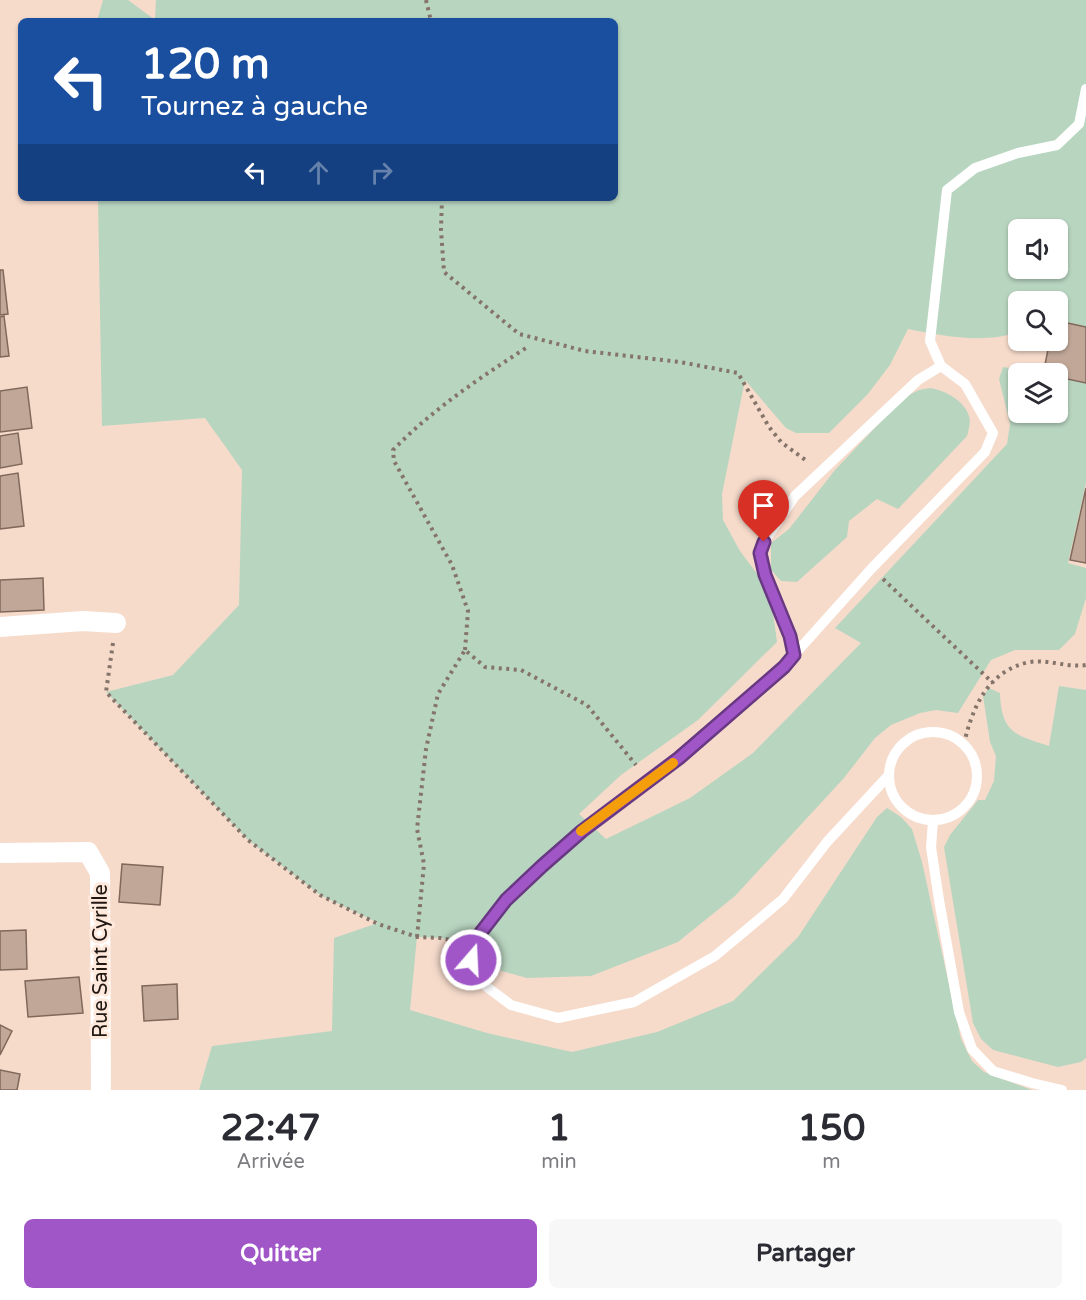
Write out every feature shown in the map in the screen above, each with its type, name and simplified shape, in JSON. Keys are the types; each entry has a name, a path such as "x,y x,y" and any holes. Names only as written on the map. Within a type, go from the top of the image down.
{"street":[{"path":"0,627 83,621 116,623"},
{"name":"Rue Saint Cyrille","path":"0,853 88,852 100,873 101,1090"}],"lane":[{"path":"889,775 827,842 783,899 715,957 634,1002 558,1018 511,1005 471,975 472,944 506,900 582,831 679,758 784,667 872,568 985,452 993,433 965,384 941,366 930,341 947,190 975,168 1018,153 1058,145 1079,124 1086,89"},
{"path":"794,655 790,636 765,575 760,553 764,542 795,496 918,380 941,366"},
{"path":"937,732 951,736 964,744 973,756 977,770 977,785 971,799 961,811 948,818 933,821 907,812 897,802 891,789 889,775 898,749 909,740 922,734 937,732"},
{"path":"933,821 932,847 939,900 959,1012 972,1049 993,1071 1062,1090"}],"path":[{"path":"426,0 430,18"},
{"path":"442,201 444,272 519,334 585,351 680,362 738,373 769,427 781,442 821,471"},
{"path":"417,937 424,864 417,829 426,749 438,694 465,650 468,611 452,565 394,461 393,450 416,426 528,346"},
{"path":"872,568 993,682"},
{"path":"116,623 106,692 248,840 320,895 378,924 417,937 440,938 472,944"},
{"path":"465,650 485,667 521,670 587,705 636,765"},
{"path":"964,744 970,719 980,697 1008,670 1030,662 1048,662 1068,667 1086,665"}],"green space":[{"path":"103,0 128,0 152,18 98,18"},
{"path":"156,0 1086,0 1086,327 1068,323 1068,291 1008,291 1008,335 991,338 963,338 908,329 890,365 867,395 829,433 796,433 786,428 745,380 722,494 723,520 740,551 770,591 777,642 698,720 621,775 579,814 606,839 690,798 753,753 861,643 835,628 1007,444 1010,423 1068,423 1068,379 1086,383 1086,483 1068,563 1086,568 1086,598 1075,634 1059,650 1015,650 991,660 958,713 936,710 920,713 891,725 875,738 844,778 735,896 678,942 591,976 527,978 498,970 495,948 440,938 417,937 410,1010 487,1033 572,1052 657,1032 733,1001 798,937 877,817 887,808 901,817 912,829 922,862 961,1039 972,1061 984,1072 1032,1090 199,1090 212,1046 332,1031 334,938 378,923 320,895 248,840 106,692 173,675 239,605 242,470 205,418 102,426 98,201 618,201 618,18 155,18"},
{"path":"1003,367 1008,368 1008,416 999,379"},
{"path":"930,388 947,394 963,405 970,418 967,436 898,509 877,499 849,521 847,537 797,582 781,581 771,570 771,543 789,529 835,470 903,398 919,390"},
{"path":"1059,686 1086,690 1086,1058 1081,1062 1058,1067 993,1050 981,1039 973,1023 944,847 950,835 978,800 985,800 994,781 996,756 990,742 983,696 989,688 1000,693 1003,716 1012,730 1028,739 1049,746"}],"building":[{"path":"0,270 3,270 8,314 0,315"},
{"path":"4,316 9,356 0,357 0,317"},
{"path":"1068,323 1086,327 1086,383 1068,379 1068,363 1045,363 1048,351 1068,351"},
{"path":"27,387 32,428 0,432 0,391"},
{"path":"18,433 22,464 0,468 0,436"},
{"path":"18,473 24,526 0,529 0,476"},
{"path":"1086,488 1086,563 1070,560"},
{"path":"43,578 44,610 0,612 0,580"},
{"path":"122,864 163,867 160,905 119,902"},
{"path":"26,930 27,969 0,970 0,931"},
{"path":"79,977 83,1013 28,1017 25,981"},
{"path":"177,984 178,1019 144,1021 142,986"},
{"path":"0,1025 12,1031 0,1055"},
{"path":"0,1070 20,1074 17,1090 0,1090"}],"slow traffic":[{"path":"581,831 673,763"}],"route":[{"path":"471,960 472,944 506,900 582,831 679,758 784,667 794,655 790,636 765,575 760,553 764,542"}]}
